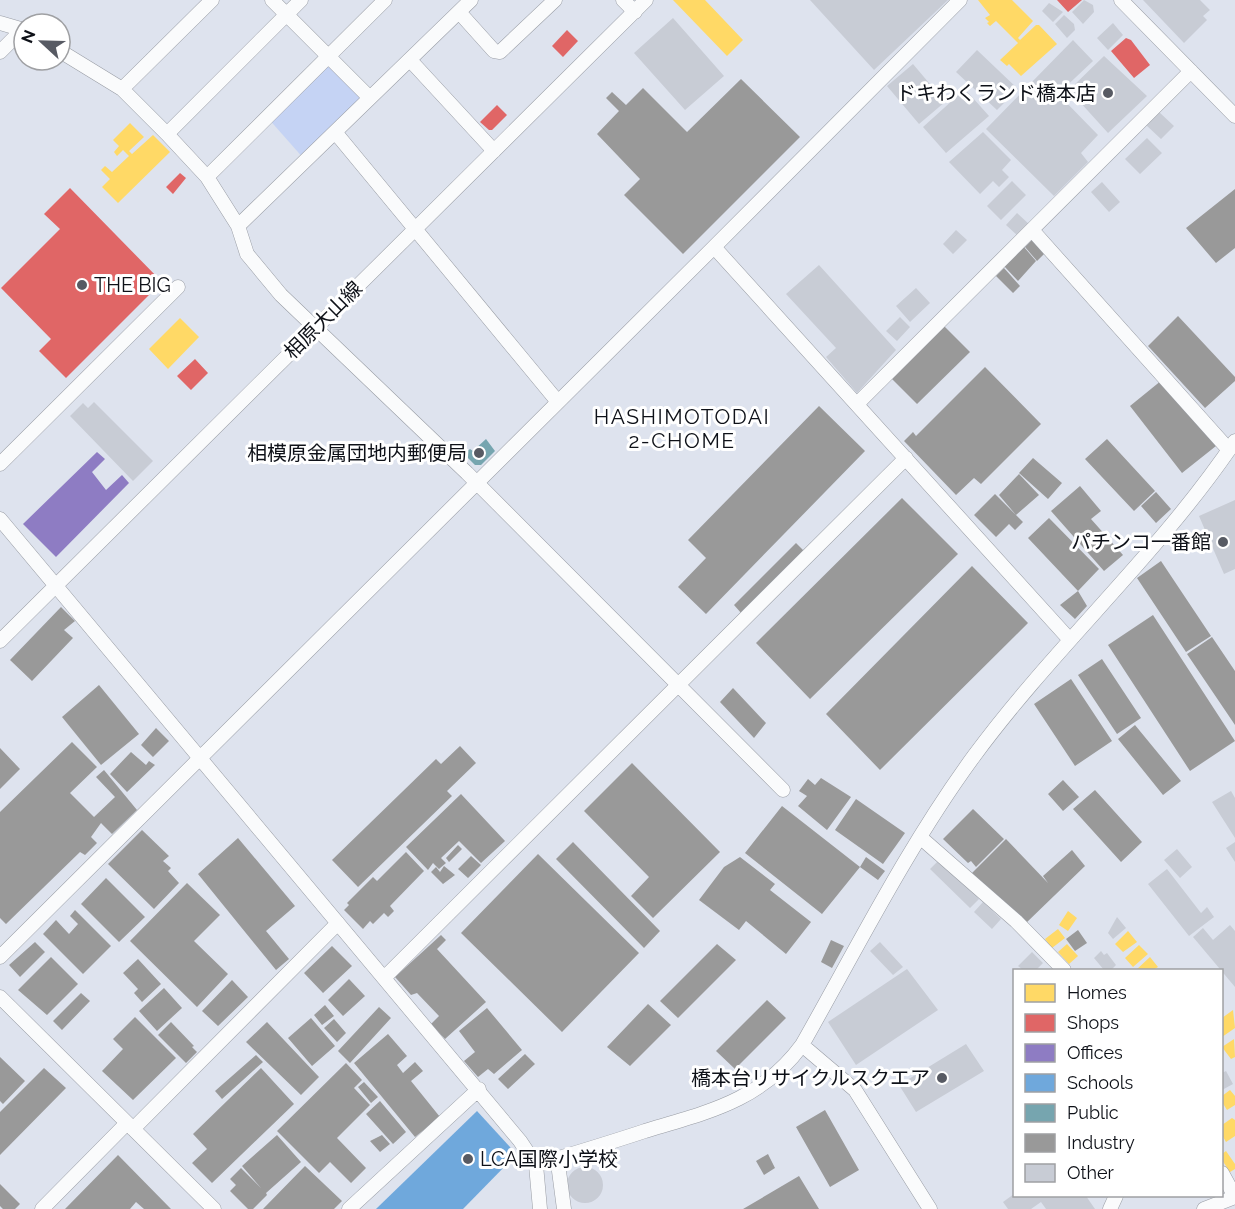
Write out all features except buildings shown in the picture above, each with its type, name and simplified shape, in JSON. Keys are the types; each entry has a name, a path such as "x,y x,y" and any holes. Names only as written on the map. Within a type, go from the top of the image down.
{"street":[{"path":"272,0 370,98"},
{"path":"167,134 301,0"},
{"path":"207,177 385,0"},
{"path":"238,226 471,0"},
{"path":"459,12 494,51 500,52 555,0"},
{"path":"623,0 635,12"},
{"name":"相原大山線","path":"0,641 646,0"},
{"path":"0,957 960,0"},
{"path":"1127,2 1235,116"},
{"path":"122,89 204,3"},
{"path":"0,52 12,40"},
{"path":"72,58 122,89 167,134 207,177 238,226 247,254 259,271 305,319 317,327 476,483 783,790"},
{"path":"410,60 494,151"},
{"path":"857,404 1191,71"},
{"path":"335,132 558,402"},
{"path":"536,1165 737,1101 780,1071 802,1045 920,837 973,758 1070,640 1176,523 1232,446 1032,230"},
{"path":"714,247 1070,640"},
{"path":"0,464 178,287"},
{"path":"385,977 680,686 906,458"},
{"path":"0,519 479,1089 520,1141 536,1165 540,1209"},
{"path":"920,837 1016,921 1063,969"},
{"path":"42,1209 338,923"},
{"path":"0,998 214,1209"},
{"path":"802,1045 855,1090 930,1209"},
{"path":"349,1209 479,1089"},
{"path":"559,1171 564,1209"},
{"path":"1204,1209 1235,1197 1223,1176"}],"shaded area":[{"path":"328,56 370,98 305,160 267,117"}],"place":[{"name":"ドキわくランド橋本店","path":"1108,93"},
{"name":"THE BIG","path":"82,285"},
{"name":"相模原金属団地内郵便局","path":"479,453"},
{"name":"パチンコ一番館","path":"1223,542"},
{"name":"橋本台リサイクルスクエア","path":"942,1078"},
{"name":"LCA国際小学校","path":"468,1159"}],"district":[{"name":"HASHIMOTODAI 2-CHOME","path":"682,428"}]}
